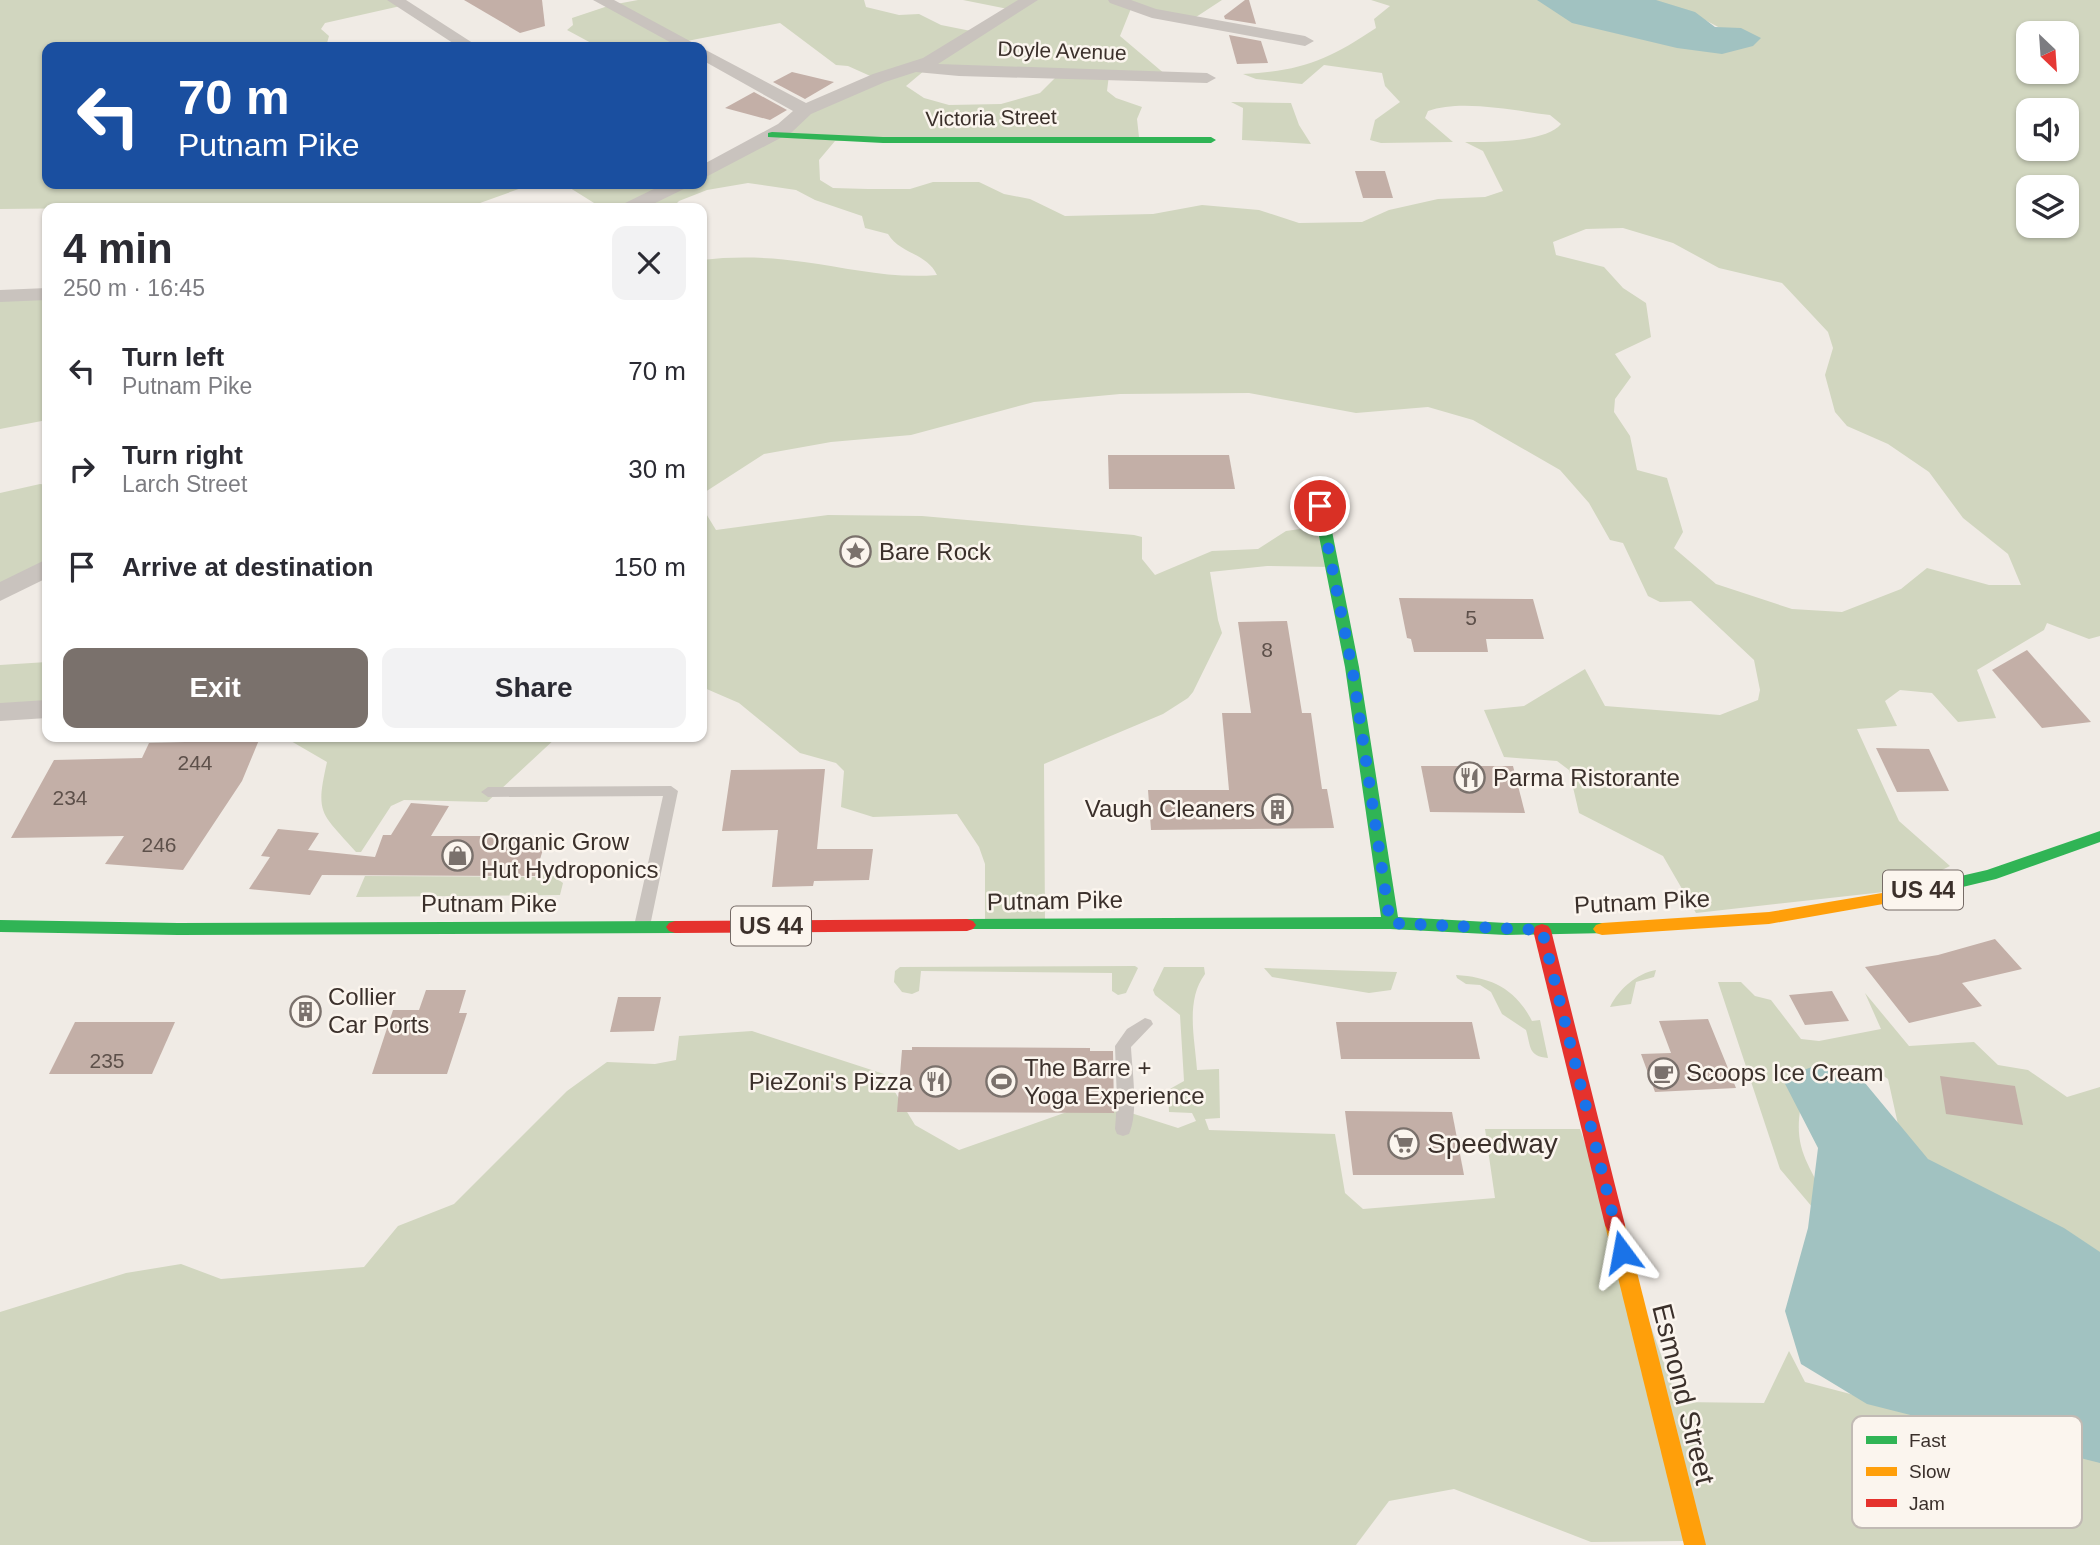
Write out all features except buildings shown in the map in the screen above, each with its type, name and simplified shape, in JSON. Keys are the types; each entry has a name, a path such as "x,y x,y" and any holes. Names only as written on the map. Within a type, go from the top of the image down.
{"main road":[{"name":"Victoria Street","path":"772,135 883,140 1211,139"},
{"path":"1320,506 1353,673 1390,923"},
{"name":"Putnam Pike","path":"0,926 178,929 1390,923 1542,930 1637,928 1777,916 1887,898 1989,875 2100,836"},
{"name":"Esmond Street","path":"1542,930 1578,1066 1652,1381 1695,1545"}],"street":[{"path":"395,0 462,42"},
{"path":"601,0 682,42"},
{"path":"707,170 772,135 805,110 869,82 917,67 945,53 1030,0"},
{"path":"1116,0 1152,13 1305,40"},
{"path":"707,56 805,110"},
{"name":"Doyle Avenue","path":"917,67 960,71 1207,78"},
{"path":"639,203 664,189"},
{"path":"0,296 42,294"},
{"path":"0,593 42,570"},
{"path":"0,712 42,709"}],"lane":[{"path":"488,792 671,791 642,926"},
{"path":"1123,1129 1123,1046 1133,1033 1145,1024"}],"green space":[{"path":"0,0 400,0 405,5 325,23 321,29 329,36 327,42 42,42 42,189 519,189 480,203 42,203 42,209 0,209"},
{"path":"638,0 864,0 866,7 899,15 919,14 941,25 981,33 1013,10 963,0 1222,0 1193,19 1132,6 1120,36 1166,75 1109,75 1107,91 1116,98 1142,107 1137,119 1139,137 835,141 819,160 820,180 833,188 868,189 910,189 933,182 979,182 1004,194 1030,199 1065,216 1153,214 1202,205 1259,210 1299,223 1362,222 1389,210 1438,199 1485,197 1503,191 1483,151 1465,142 1530,138 1543,135 1561,124 1550,115 1489,107 1456,106 1428,111 1425,118 1453,142 1381,143 1370,140 1375,120 1400,102 1385,86 1382,73 1324,65 1302,84 1256,79 1243,74 1298,67 1343,48 1376,28 1374,19 1390,6 1371,0 1542,0 1722,29 1688,11 1650,0 2100,0 2100,636 2089,639 2047,623 2044,630 1977,670 1996,718 1958,722 1932,693 1900,690 1885,701 1897,726 1857,729 1899,821 1950,866 1902,890 1696,913 1663,856 1579,813 1569,770 1557,761 1504,757 1484,710 1524,706 1585,669 1605,706 1720,715 1758,700 1760,690 1754,660 1691,601 1660,602 1648,596 1623,543 1610,540 1589,503 1560,470 1473,420 1428,407 1356,413 1249,393 1120,394 1034,402 911,435 831,442 764,454 707,491 707,260 779,259 903,276 937,275 927,262 899,246 888,234 865,228 862,216 815,200 796,190 748,183 707,190 677,203 594,203 572,189 707,189 707,172 725,164 810,109 877,79 848,66 836,65 780,23 688,42 589,42 567,30 573,25 572,18 611,5","holes":["925,70 1059,74 1040,93 1001,104 949,105 924,98 906,86","1623,228 1673,243 1719,268 1782,283 1828,332 1833,348 1825,375 1835,412 1847,426 1888,444 1929,472 1963,518 2008,554 2021,585 1989,585 1927,568 1901,589 1842,612 1792,609 1716,584 1674,548 1683,532 1667,478 1637,470 1630,436 1614,412 1615,399 1631,377 1615,354 1651,337 1646,303 1623,288 1604,267 1556,255 1553,242 1586,229"]},
{"path":"1231,102 1291,103 1299,125 1311,144 1242,140 1243,108"},
{"path":"42,292 42,421 0,429 0,296"},
{"path":"42,484 42,571 0,594 0,493"},
{"path":"707,515 716,530 828,515 922,516 1134,535 1142,537 1142,559 1155,575 1212,551 1258,549 1286,531 1314,527 1333,567 1267,566 1210,572 1222,633 1188,698 1163,714 1044,764 1045,925 985,925 985,864 979,847 957,814 873,817 841,807 844,771 836,763 800,753 739,703 707,689"},
{"path":"42,662 42,711 0,714 0,665"},
{"path":"293,742 552,742 487,802 404,800 391,806 361,852 356,852 324,812 322,793 327,762"},
{"path":"539,872 552,875 563,883 560,895 356,897 365,876 536,877"},
{"path":"900,967 1138,968 1126,993 1118,995 1112,991 1112,973 921,971 919,991 912,994 902,992 894,982 895,971"},
{"path":"1164,967 1204,967 1205,974 1195,996 1193,1020 1197,1070 1219,1069 1220,1118 1205,1119 1209,1130 1335,1134 1345,1193 1363,1209 1495,1198 1485,1129 1580,1129 1678,1402 1764,1403 1789,1351 1805,1382 1933,1416 1852,1416 1852,1528 2082,1528 2082,1425 2100,1426 2100,1545 1697,1545 1683,1541 1591,1542 1454,1489 1389,1501 1356,1545 0,1545 0,1312 126,1273 181,1264 221,1279 364,1267 398,1226 454,1204 567,1091 607,1062 655,1064 676,1060 679,1036 752,1031 884,1074 915,1125 959,1150 1112,1096 1131,1113 1178,1128 1196,1121 1192,1113 1169,1112 1168,1090 1184,1081 1180,1015 1155,995 1153,990"},
{"path":"1264,968 1397,972 1391,990 1369,993 1272,977"},
{"path":"1656,970 1654,977 1636,982 1631,1004 1610,1007 1629,983"},
{"path":"1456,975 1469,976 1501,987 1518,1001 1532,1021 1540,1020 1548,1058 1534,1053 1526,1030 1502,1014 1491,992 1480,985 1466,984"},
{"path":"1718,982 1741,982 1755,996 1771,1000 1801,1039 1819,1041 1881,1029 1865,993 1909,1046 1974,1042 1998,1065 2028,1070 2067,1097 2100,1087 2100,1258 1968,1191 1901,1138 1888,1079 1856,1065 1837,1068 1806,1084 1801,1105 1799,1136 1802,1149 1830,1207 1824,1221 1780,1169"}],"water":[{"path":"1537,0 1656,0 1695,12 1715,27 1741,28 1761,38 1753,46 1722,54 1677,48 1572,23"},
{"path":"1820,1064 1865,1083 1928,1159 2064,1228 2100,1252 2100,1463 2082,1458 2082,1416 1914,1416 1867,1404 1801,1364 1785,1311 1808,1228 1818,1148 1782,1078"}],"traffic: fast":[{"path":"772,135 883,140 1211,140"},
{"path":"1320,506 1352,667 1390,923"},
{"path":"1900,896 1990,875 2100,836"},
{"path":"967,925 1390,923 1506,929 1602,929"},
{"path":"0,926 178,929 675,927"}],"traffic: slow":[{"path":"1602,929 1769,918 1900,896"},
{"path":"1615,1225 1695,1545"}],"traffic: jam":[{"path":"675,927 967,925"},
{"path":"1542,930 1615,1225"}],"place":[{"name":"Bare Rock","path":"856,552"},
{"name":"Parma Ristorante","path":"1470,778"},
{"name":"Vaugh Cleaners","path":"1278,809"},
{"name":"Organic Grow Hut Hydroponics","path":"458,856"},
{"name":"Collier Car Ports","path":"305,1011"},
{"name":"Scoops Ice Cream","path":"1663,1073"},
{"name":"PieZoni's Pizza","path":"935,1082"},
{"name":"The Barre + Yoga Experience","path":"1001,1082"},
{"name":"Speedway","path":"1404,1143"}],"route":[{"path":"1320,506 1353,673 1390,923 1542,930 1578,1066 1622,1252"}]}
